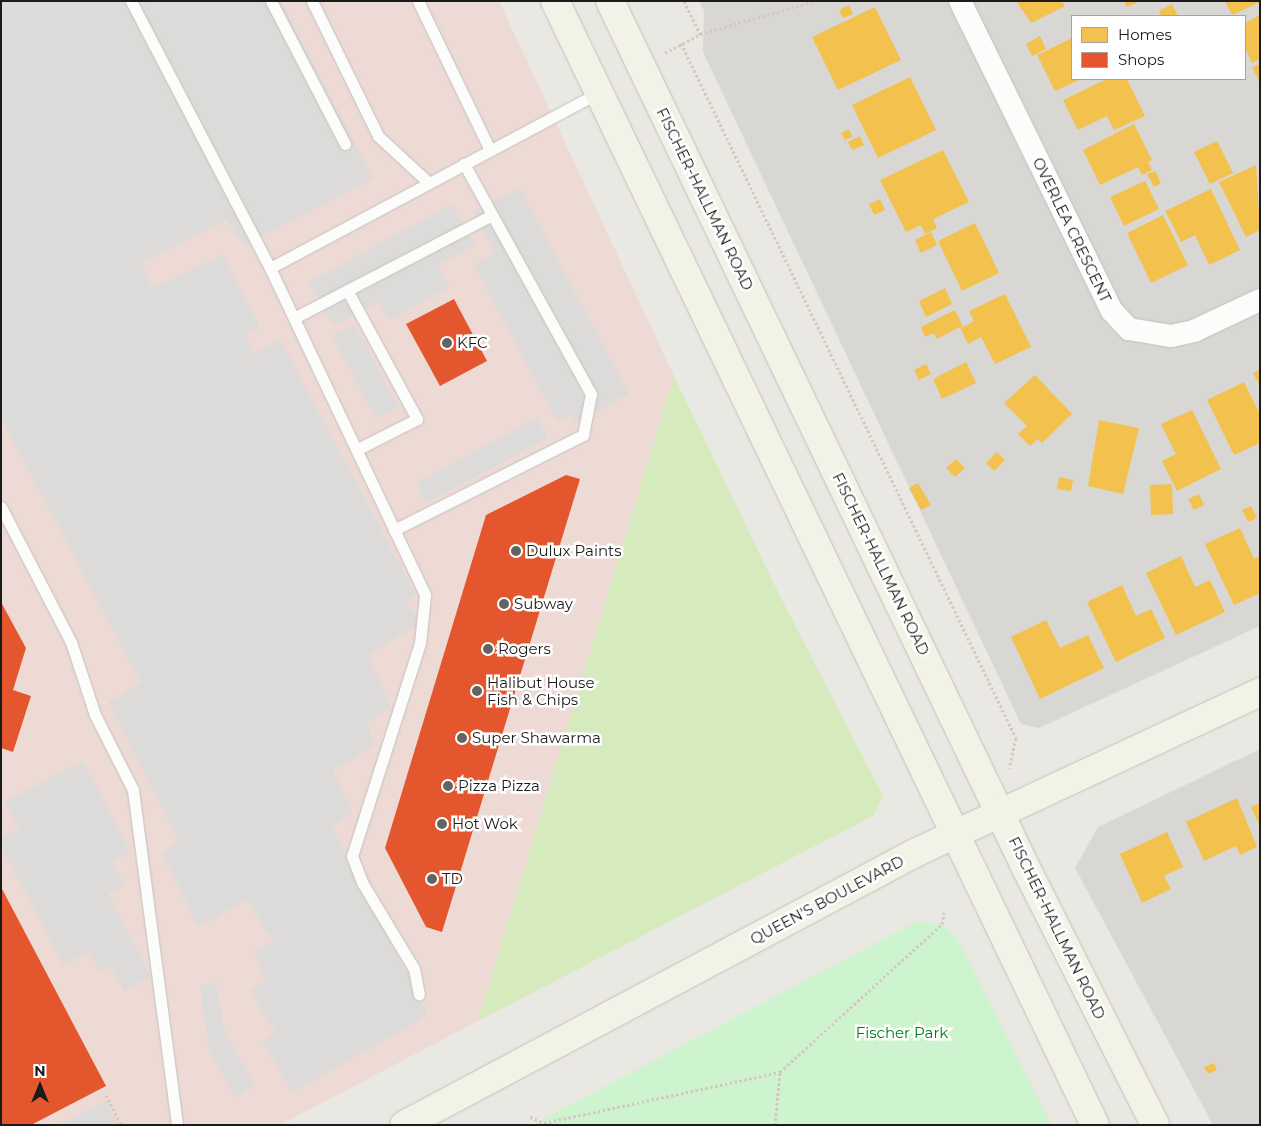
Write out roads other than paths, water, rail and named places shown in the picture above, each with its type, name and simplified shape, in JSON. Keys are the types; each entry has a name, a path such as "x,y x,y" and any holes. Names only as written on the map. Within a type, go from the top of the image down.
{"main road":[{"path":"554,1 600,92 952,835 1095,1125"},
{"name":"FISCHER-HALLMAN ROAD","path":"610,1 1000,812 1155,1125"},
{"name":"QUEEN'S BOULEVARD","path":"404,1125 952,835 1260,692"}],"street":[{"name":"OVERLEA CRESCENT","path":"960,1 1112,311 1129,330 1171,336 1194,331 1260,300"}],"lane":[{"path":"131,1 270,268 427,604 420,642 352,856 363,884 414,968 419,995"},
{"path":"271,1 345,144"},
{"path":"312,1 378,136 429,183"},
{"path":"418,1 490,150"},
{"path":"270,268 600,92"},
{"path":"394,530 583,435 591,394 464,164"},
{"path":"294,318 492,215"},
{"path":"347,290 417,419 356,450"},
{"path":"1,507 71,642 95,715 133,790 178,1125"}],"place":[{"name":"KFC","path":"447,343"},
{"name":"Dulux Paints","path":"516,551"},
{"name":"Subway","path":"504,604"},
{"name":"Rogers","path":"488,649"},
{"name":"Halibut House Fish & Chips","path":"477,691"},
{"name":"Super Shawarma","path":"462,738"},
{"name":"Pizza Pizza","path":"448,786"},
{"name":"Hot Wok","path":"442,824"},
{"name":"TD","path":"432,879"}],"park label":[{"name":"Fischer Park","path":"902,1033"}]}
